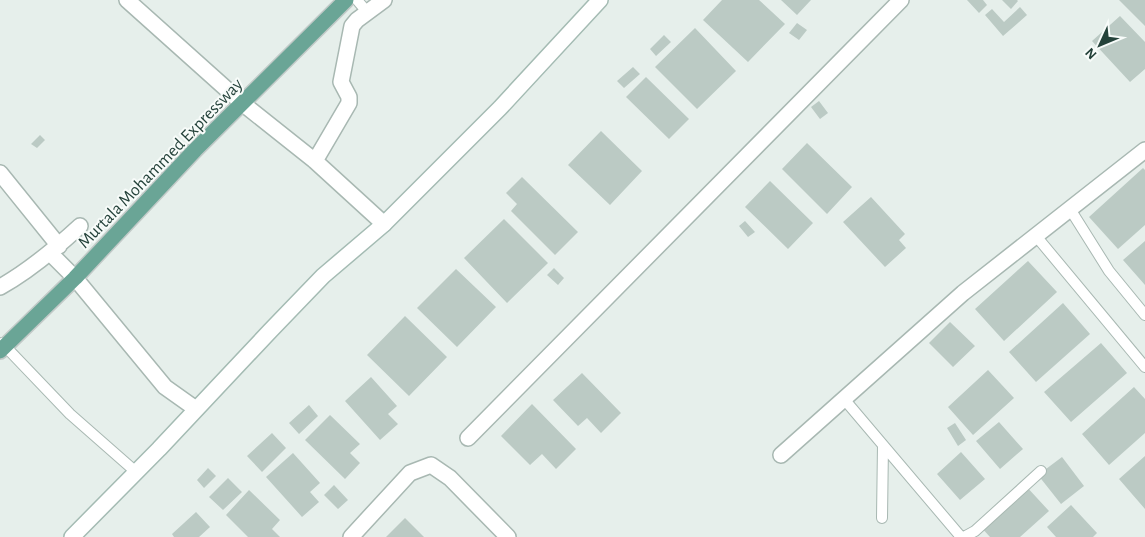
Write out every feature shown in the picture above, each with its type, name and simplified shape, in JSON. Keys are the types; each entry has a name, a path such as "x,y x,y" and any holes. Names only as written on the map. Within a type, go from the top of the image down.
{"main road":[{"name":"Murtala Mohammed Expressway","path":"2,346 75,278 195,150 346,0"}],"street":[{"path":"127,0 242,103 315,161 384,224"},
{"path":"315,161 349,103 349,98 340,82 352,26 357,20 384,0"},
{"path":"72,537 323,276 384,224 500,108 600,0"},
{"path":"468,438 901,0"},
{"path":"781,455 962,293 1145,150"},
{"path":"0,173 75,278 165,387 196,409"},
{"path":"0,287 23,274 80,226"},
{"path":"351,537 410,473 430,466 450,478 508,537"}],"lane":[{"path":"357,0 368,12"},
{"path":"1070,208 1109,271 1145,315"},
{"path":"1036,236 1145,367"},
{"path":"2,346 70,414 136,472"},
{"path":"844,399 962,537 975,531 1041,471"},
{"path":"882,518 884,445"}],"building":[{"path":"722,0 759,0 785,24 748,62 703,20"},
{"path":"781,0 811,0 797,15"},
{"path":"967,0 983,0 987,5 979,13"},
{"path":"1002,0 1017,0 1018,1 1011,9"},
{"path":"1119,0 1145,0 1145,26"},
{"path":"1020,7 1027,15 1003,36 985,15 992,9 1004,22"},
{"path":"1120,16 1145,42 1145,69 1130,82 1092,41"},
{"path":"797,23 807,30 799,40 789,33"},
{"path":"695,28 736,71 697,109 655,67"},
{"path":"664,35 671,42 656,56 650,49"},
{"path":"633,67 640,74 624,88 617,81"},
{"path":"646,77 689,119 669,139 626,97"},
{"path":"819,101 828,113 820,119 811,107"},
{"path":"601,131 642,171 610,205 568,165"},
{"path":"40,135 45,140 37,148 31,144"},
{"path":"807,143 852,187 827,214 782,169"},
{"path":"1143,168 1145,170 1145,225 1118,249 1089,217"},
{"path":"522,177 578,232 555,255 511,211 517,204 506,193"},
{"path":"770,181 813,223 788,249 745,207"},
{"path":"871,197 905,234 899,240 906,248 885,267 843,222"},
{"path":"504,219 548,263 507,303 464,258"},
{"path":"745,221 755,232 748,237 739,226"},
{"path":"1145,241 1145,285 1123,260"},
{"path":"1028,261 1057,292 1004,341 975,309"},
{"path":"554,268 564,278 558,285 547,275"},
{"path":"456,269 496,307 457,347 417,308"},
{"path":"1063,303 1090,334 1036,382 1009,352"},
{"path":"405,316 447,357 409,396 367,355"},
{"path":"950,322 975,346 953,367 929,343"},
{"path":"1101,343 1127,373 1071,422 1044,392"},
{"path":"988,370 1014,398 973,435 948,407"},
{"path":"582,373 621,413 601,433 587,418 578,426 553,400"},
{"path":"371,377 397,406 388,414 398,424 380,440 345,401"},
{"path":"1134,387 1145,399 1145,433 1109,465 1082,434"},
{"path":"532,404 576,449 556,469 542,454 530,465 501,436"},
{"path":"309,405 318,416 299,434 289,423"},
{"path":"330,415 360,444 350,453 360,463 345,479 305,440"},
{"path":"999,422 1023,449 1000,469 976,441"},
{"path":"955,423 966,440 958,446 947,428"},
{"path":"272,433 286,448 262,472 247,456"},
{"path":"961,452 985,479 960,500 937,474"},
{"path":"293,453 320,483 310,492 319,502 302,517 266,477"},
{"path":"1145,456 1145,509 1119,479"},
{"path":"1062,457 1084,486 1061,504 1038,475"},
{"path":"208,468 216,476 204,488 197,480"},
{"path":"228,478 242,492 223,510 209,497"},
{"path":"334,485 348,500 338,509 324,495"},
{"path":"1025,485 1049,511 1020,537 990,537 980,526"},
{"path":"249,490 280,520 272,529 280,537 248,537 226,515"},
{"path":"1071,505 1097,533 1093,537 1056,537 1047,527"},
{"path":"196,512 210,527 199,537 174,537 172,534"},
{"path":"405,518 424,537 386,537"}]}
